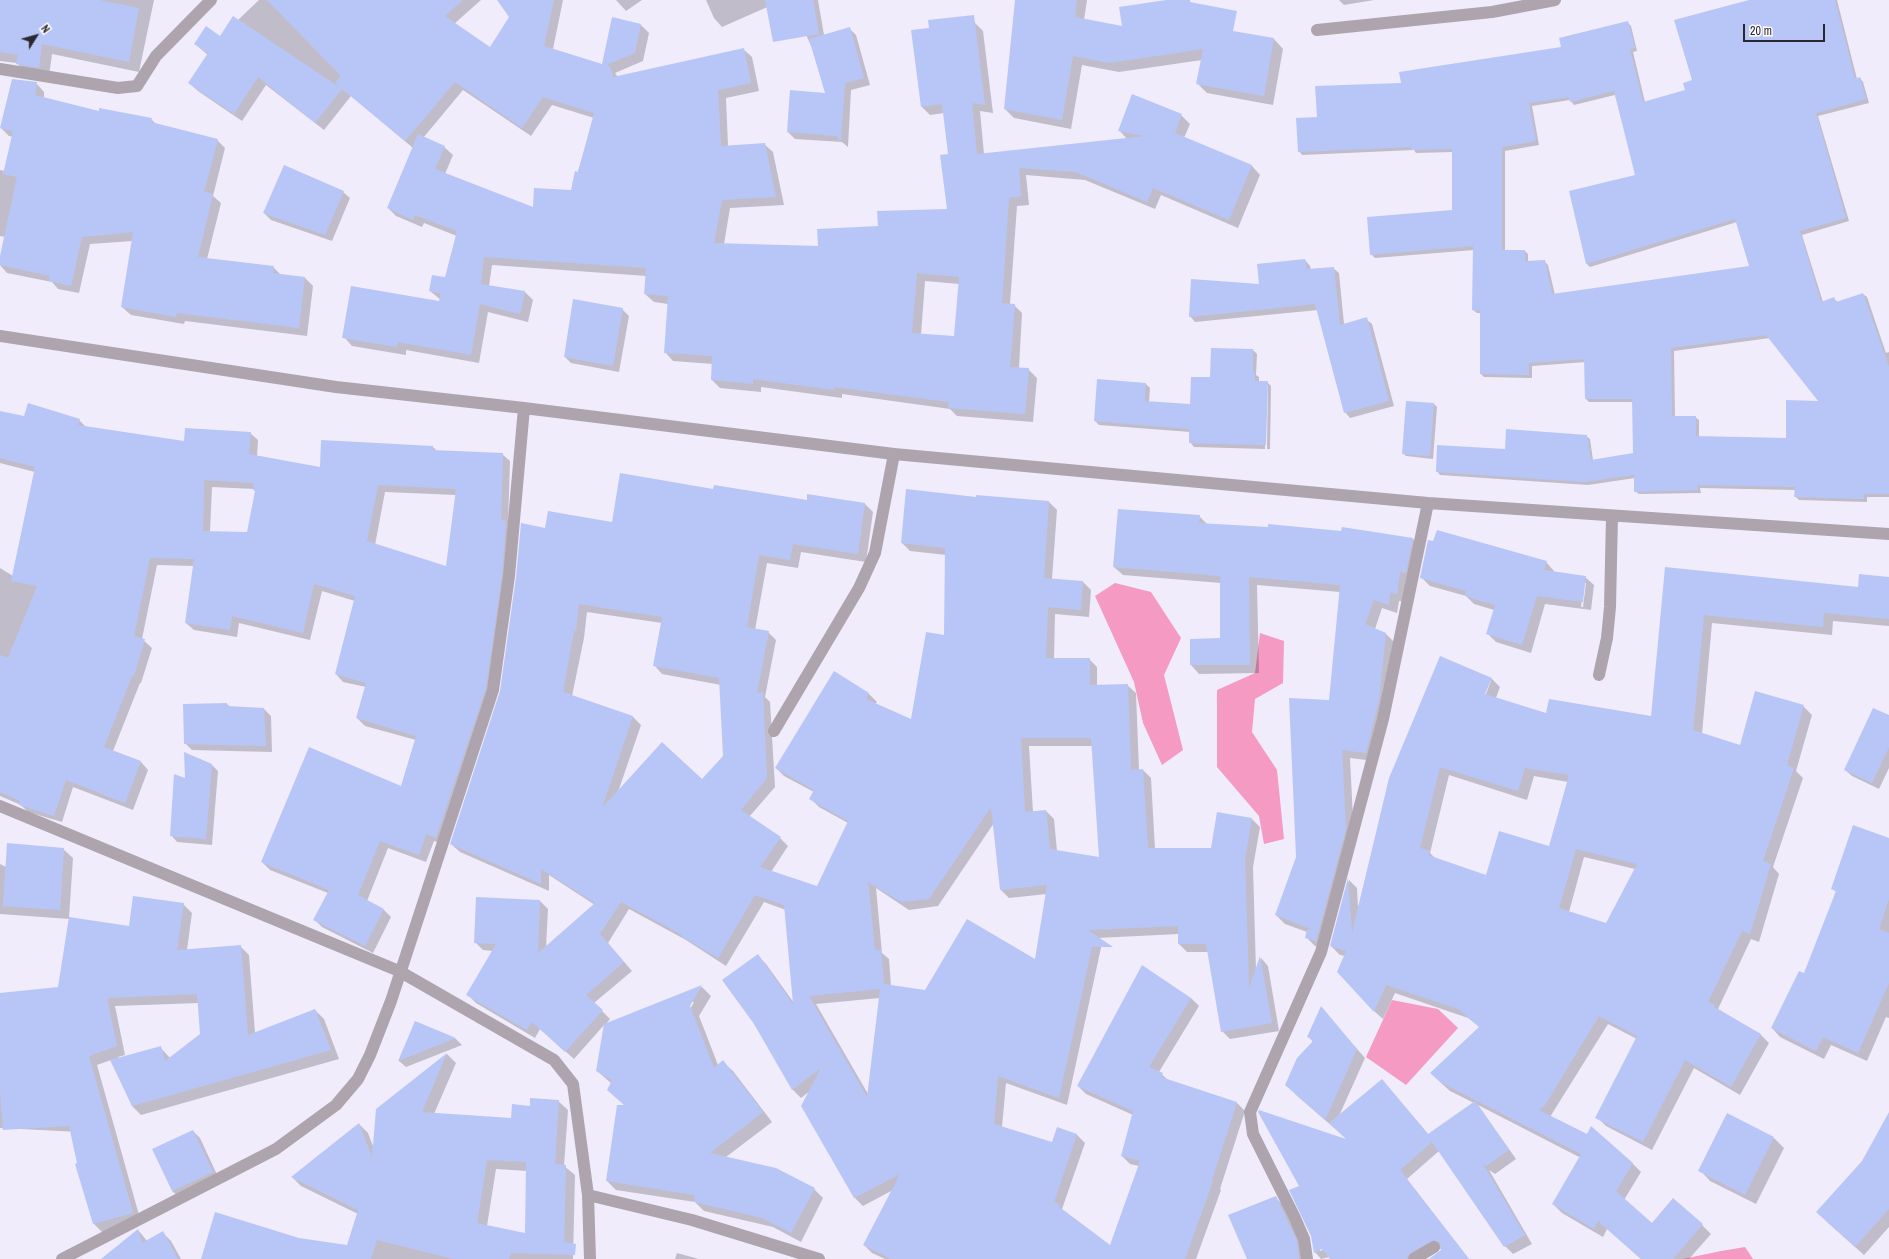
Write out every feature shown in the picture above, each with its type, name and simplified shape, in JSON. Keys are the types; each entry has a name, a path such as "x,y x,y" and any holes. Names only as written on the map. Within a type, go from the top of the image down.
{"street":[{"path":"0,69 118,88 137,86 156,56 211,0"},
{"path":"1317,30 1492,12 1555,0"},
{"path":"0,336 336,387 524,408 894,454 1428,503 1889,534"},
{"path":"62,1259 276,1148 336,1105 358,1080 370,1055 390,1001 493,690 509,576 524,408"},
{"path":"774,731 859,588 875,553 894,454"},
{"path":"1307,1259 1304,1239 1253,1134 1250,1112 1321,952 1383,720 1428,503"},
{"path":"1599,675 1607,638 1610,607 1612,516"},
{"path":"0,806 400,971 554,1060 573,1084 588,1195 590,1259"},
{"path":"588,1195 692,1220 819,1259"},
{"path":"1414,1259 1434,1247"}],"shaded area":[{"path":"1115,583 1151,592 1181,638 1164,675 1183,750 1162,765 1143,723 1134,682 1095,596"},
{"path":"1260,633 1284,641 1283,683 1255,699 1252,732 1277,770 1284,839 1264,844 1259,816 1217,767 1217,690 1255,673"},
{"path":"1392,1000 1438,1009 1458,1028 1406,1085 1366,1057"},
{"path":"1745,1247 1753,1259 1683,1259 1721,1251"}],"building":[{"path":"0,0 99,0 139,8 129,62 42,44 39,68 16,64 18,55 0,52"},
{"path":"267,0 463,0 445,16 490,47 509,17 497,0 554,0 544,46 602,64 612,17 641,24 635,53 606,65 610,66 613,77 744,48 751,83 718,90 721,146 765,143 776,197 722,200 714,243 818,246 817,229 878,226 877,211 947,209 940,155 948,154 942,104 921,107 911,30 929,28 928,20 974,15 985,105 972,103 977,154 1145,136 1118,131 1132,94 1182,114 1175,133 1252,165 1229,220 1153,188 1147,202 1076,172 1019,168 1021,196 1009,198 1002,303 1015,304 1010,367 1029,368 1025,414 948,408 949,402 834,387 834,390 753,379 753,384 711,380 712,356 664,353 668,296 644,294 646,268 484,257 481,284 525,291 520,314 480,304 471,355 398,342 397,347 342,338 351,286 439,301 441,294 429,291 432,275 445,277 457,231 415,215 413,220 387,208 418,134 445,146 435,169 533,207 534,188 571,190 575,171 578,172 594,113 543,97 522,128 455,82 405,141 342,89 315,123 258,77 234,114 188,83 208,53 194,44 206,26 220,36 233,16 339,87 335,83 341,76","holes":["917,273 959,277 954,336 912,333"]},
{"path":"765,0 813,0 819,34 773,42"},
{"path":"1015,0 1077,0 1075,17 1122,26 1119,7 1166,0 1190,0 1190,2 1237,11 1233,31 1274,38 1264,96 1196,84 1203,49 1109,63 1073,56 1062,120 1004,109"},
{"path":"1749,0 1835,0 1855,79 1860,77 1866,99 1816,113 1846,218 1800,231 1821,302 1834,297 1836,302 1863,293 1889,367 1889,494 1864,494 1864,499 1794,497 1795,487 1697,485 1698,490 1634,492 1634,475 1584,482 1436,472 1437,445 1505,449 1506,429 1587,435 1591,460 1633,453 1632,399 1585,399 1584,359 1529,363 1529,375 1480,374 1480,311 1472,310 1473,246 1370,255 1367,217 1452,210 1452,149 1412,150 1411,147 1298,152 1296,118 1317,117 1315,86 1401,83 1399,72 1561,47 1559,38 1628,21 1635,48 1630,49 1643,102 1685,90 1683,83 1692,80 1674,20","holes":["1614,91 1635,175 1569,191 1586,264 1735,219 1749,266 1552,294 1545,260 1525,261 1525,250 1502,250 1502,147 1536,141 1529,103 1569,97 1570,102","1766,335 1818,401 1786,400 1786,438 1696,436 1696,416 1672,416 1671,348"]},
{"path":"850,27 864,78 845,83 841,140 839,141 837,136 787,132 790,90 825,93 809,39"},
{"path":"12,79 37,82 35,95 99,111 99,108 152,118 151,122 218,139 204,192 213,194 198,257 274,266 273,273 305,277 299,328 177,313 176,317 121,307 133,232 82,237 71,286 49,281 50,276 0,265 0,256 17,177 3,174 13,131 0,128"},
{"path":"284,165 344,191 325,235 263,213"},
{"path":"1305,259 1307,269 1334,267 1340,325 1367,317 1389,401 1344,413 1315,304 1189,317 1191,279 1259,284 1257,264"},
{"path":"573,299 623,308 613,366 564,357"},
{"path":"1211,348 1253,349 1253,372 1255,372 1255,381 1268,381 1266,445 1189,443 1189,429 1094,421 1097,379 1146,383 1145,401 1190,404 1191,377 1210,377"},
{"path":"1406,401 1434,403 1430,456 1402,454"},
{"path":"28,403 80,419 78,425 184,441 185,428 251,432 249,454 320,467 321,440 433,446 433,450 503,453 501,520 506,521 502,575 486,688 436,838 426,834 419,855 380,841 358,895 384,909 365,946 313,920 329,890 261,862 309,747 401,786 416,736 356,718 366,683 335,674 355,596 314,584 303,633 232,616 230,630 185,623 194,559 150,558 134,636 145,639 134,676 132,676 104,747 141,761 125,803 66,780 54,816 19,805 20,801 0,792 0,655 8,658 37,586 11,581 35,467 0,458 0,411 24,416","holes":["204,480 254,483 253,490 255,491 247,532 203,531","378,485 456,489 446,566 367,541"]},
{"path":"620,473 713,489 714,485 807,500 807,494 865,503 858,554 793,544 790,560 759,555 747,627 769,631 757,693 763,692 767,778 741,810 781,837 760,867 817,886 848,821 809,799 814,790 775,768 834,671 869,693 866,699 911,719 926,632 944,635 945,548 901,543 906,489 976,497 976,495 1049,501 1044,578 1083,581 1081,610 1048,607 1046,658 1090,658 1090,685 1128,684 1131,770 1143,769 1148,848 1211,848 1217,812 1252,818 1245,859 1249,988 1260,956 1272,1023 1221,1032 1206,944 1178,944 1178,926 1088,930 1113,947 1092,947 1059,1098 998,1076 994,1124 1052,1142 1057,1127 1077,1134 1054,1202 1060,1205 1059,1207 1110,1245 1140,1161 1121,1156 1133,1111 1077,1086 1142,965 1191,998 1149,1067 1163,1073 1161,1077 1237,1102 1212,1180 1213,1181 1185,1259 891,1259 863,1245 900,1174 854,1198 801,1106 821,1068 792,1090 754,1024 722,980 758,954 793,1004 784,905 755,895 718,958 681,936 682,935 621,902 600,934 624,962 586,995 603,1010 565,1052 532,1022 527,1030 466,995 496,944 474,943 476,897 540,900 538,953 595,903 541,869 541,884 450,844 500,691 516,577 521,523 545,528 548,511 612,522","holes":["579,604 662,617 653,666 719,678 723,756 702,779 662,742 602,808 633,716 563,692 574,631 576,631","1021,738 1091,738 1099,857 1050,849 1046,810 1025,812","991,807 1000,890 1047,885 1035,959 967,919 925,990 884,984 881,950 875,950 868,882 901,902 929,899","880,989 867,1097 809,996"]},
{"path":"1118,509 1200,515 1199,523 1268,527 1268,524 1341,531 1342,527 1413,538 1406,573 1400,572 1397,594 1390,593 1389,605 1374,600 1365,624 1386,633 1379,700 1366,753 1342,750 1346,829 1316,941 1305,938 1307,929 1313,930 1275,915 1296,857 1289,698 1329,700 1340,585 1249,577 1250,665 1190,665 1190,639 1220,638 1220,576 1113,567"},
{"path":"1437,530 1547,561 1544,570 1586,576 1583,602 1537,596 1522,645 1486,634 1495,605 1465,596 1466,591 1420,578 1428,540 1433,541"},
{"path":"1665,567 1858,587 1859,574 1889,577 1889,619 1824,613 1823,627 1704,615 1693,730 1740,745 1755,691 1804,705 1787,765 1794,768 1763,861 1771,864 1750,934 1742,931 1708,1002 1761,1034 1731,1087 1685,1060 1643,1142 1595,1118 1637,1036 1599,1016 1545,1105 1539,1110 1587,1134 1591,1126 1633,1163 1616,1191 1652,1223 1673,1198 1703,1224 1673,1259 1641,1259 1598,1221 1594,1229 1552,1204 1581,1154 1440,1082 1430,1073 1479,1027 1458,1009 1386,985 1374,1012 1337,972 1346,951 1330,946 1348,878 1352,933 1389,778 1440,656 1492,678 1485,694 1546,713 1549,699 1651,716","holes":["1440,767 1518,791 1525,768 1569,775 1549,846 1499,831 1486,875 1428,855 1430,851 1420,848","1576,849 1637,864 1606,923 1559,908"]},
{"path":"227,703 227,706 264,708 266,746 184,744 183,704"},
{"path":"1873,708 1889,715 1889,747 1872,783 1844,770"},
{"path":"184,752 212,764 206,839 170,836 174,774 185,778"},
{"path":"1853,825 1889,838 1889,899 1879,929 1889,933 1889,983 1858,1053 1823,1037 1816,1051 1771,1028 1799,971 1804,973 1836,891 1831,889"},
{"path":"7,843 64,848 60,910 3,906"},
{"path":"133,896 184,903 177,950 241,945 248,1035 315,1009 331,1050 132,1106 110,1060 161,1046 165,1061 200,1034 197,994 107,998 117,1046 89,1056 133,1213 93,1224 75,1164 77,1163 69,1126 3,1130 0,1090 0,993 58,987 69,917 129,926"},
{"path":"702,985 690,1006 714,1068 723,1060 763,1112 710,1153 776,1168 815,1188 791,1233 762,1218 694,1202 695,1195 606,1181 617,1105 624,1105 607,1090 612,1080 596,1071 604,1024"},
{"path":"1321,1006 1357,1049 1325,1120 1285,1085 1297,1058 1314,1040 1307,1037"},
{"path":"415,1021 456,1038 398,1061"},
{"path":"447,1053 422,1112 511,1118 512,1104 530,1106 530,1098 559,1100 555,1164 566,1165 564,1242 576,1244 575,1255 511,1253 509,1259 454,1259 377,1240 371,1259 201,1259 215,1212 299,1238 347,1245 358,1210 291,1177 359,1123 372,1157 376,1109","holes":["487,1160 526,1162 525,1233 477,1223"]},
{"path":"1382,1079 1428,1134 1475,1101 1509,1150 1486,1166 1483,1164 1525,1235 1504,1247 1432,1142 1400,1170 1469,1259 1429,1259 1441,1250 1440,1243 1434,1240 1410,1253 1407,1259 1330,1259 1322,1249 1314,1253 1311,1236 1289,1190 1299,1186 1258,1112 1259,1110 1346,1139 1329,1123"},
{"path":"1889,1112 1889,1209 1855,1247 1816,1212 1862,1161"},
{"path":"1727,1113 1774,1137 1745,1195 1698,1171"},
{"path":"193,1130 213,1172 172,1191 152,1149"},
{"path":"1276,1196 1297,1241 1299,1259 1247,1259 1228,1215"},
{"path":"138,1229 142,1243 163,1231 178,1259 101,1259"}]}
